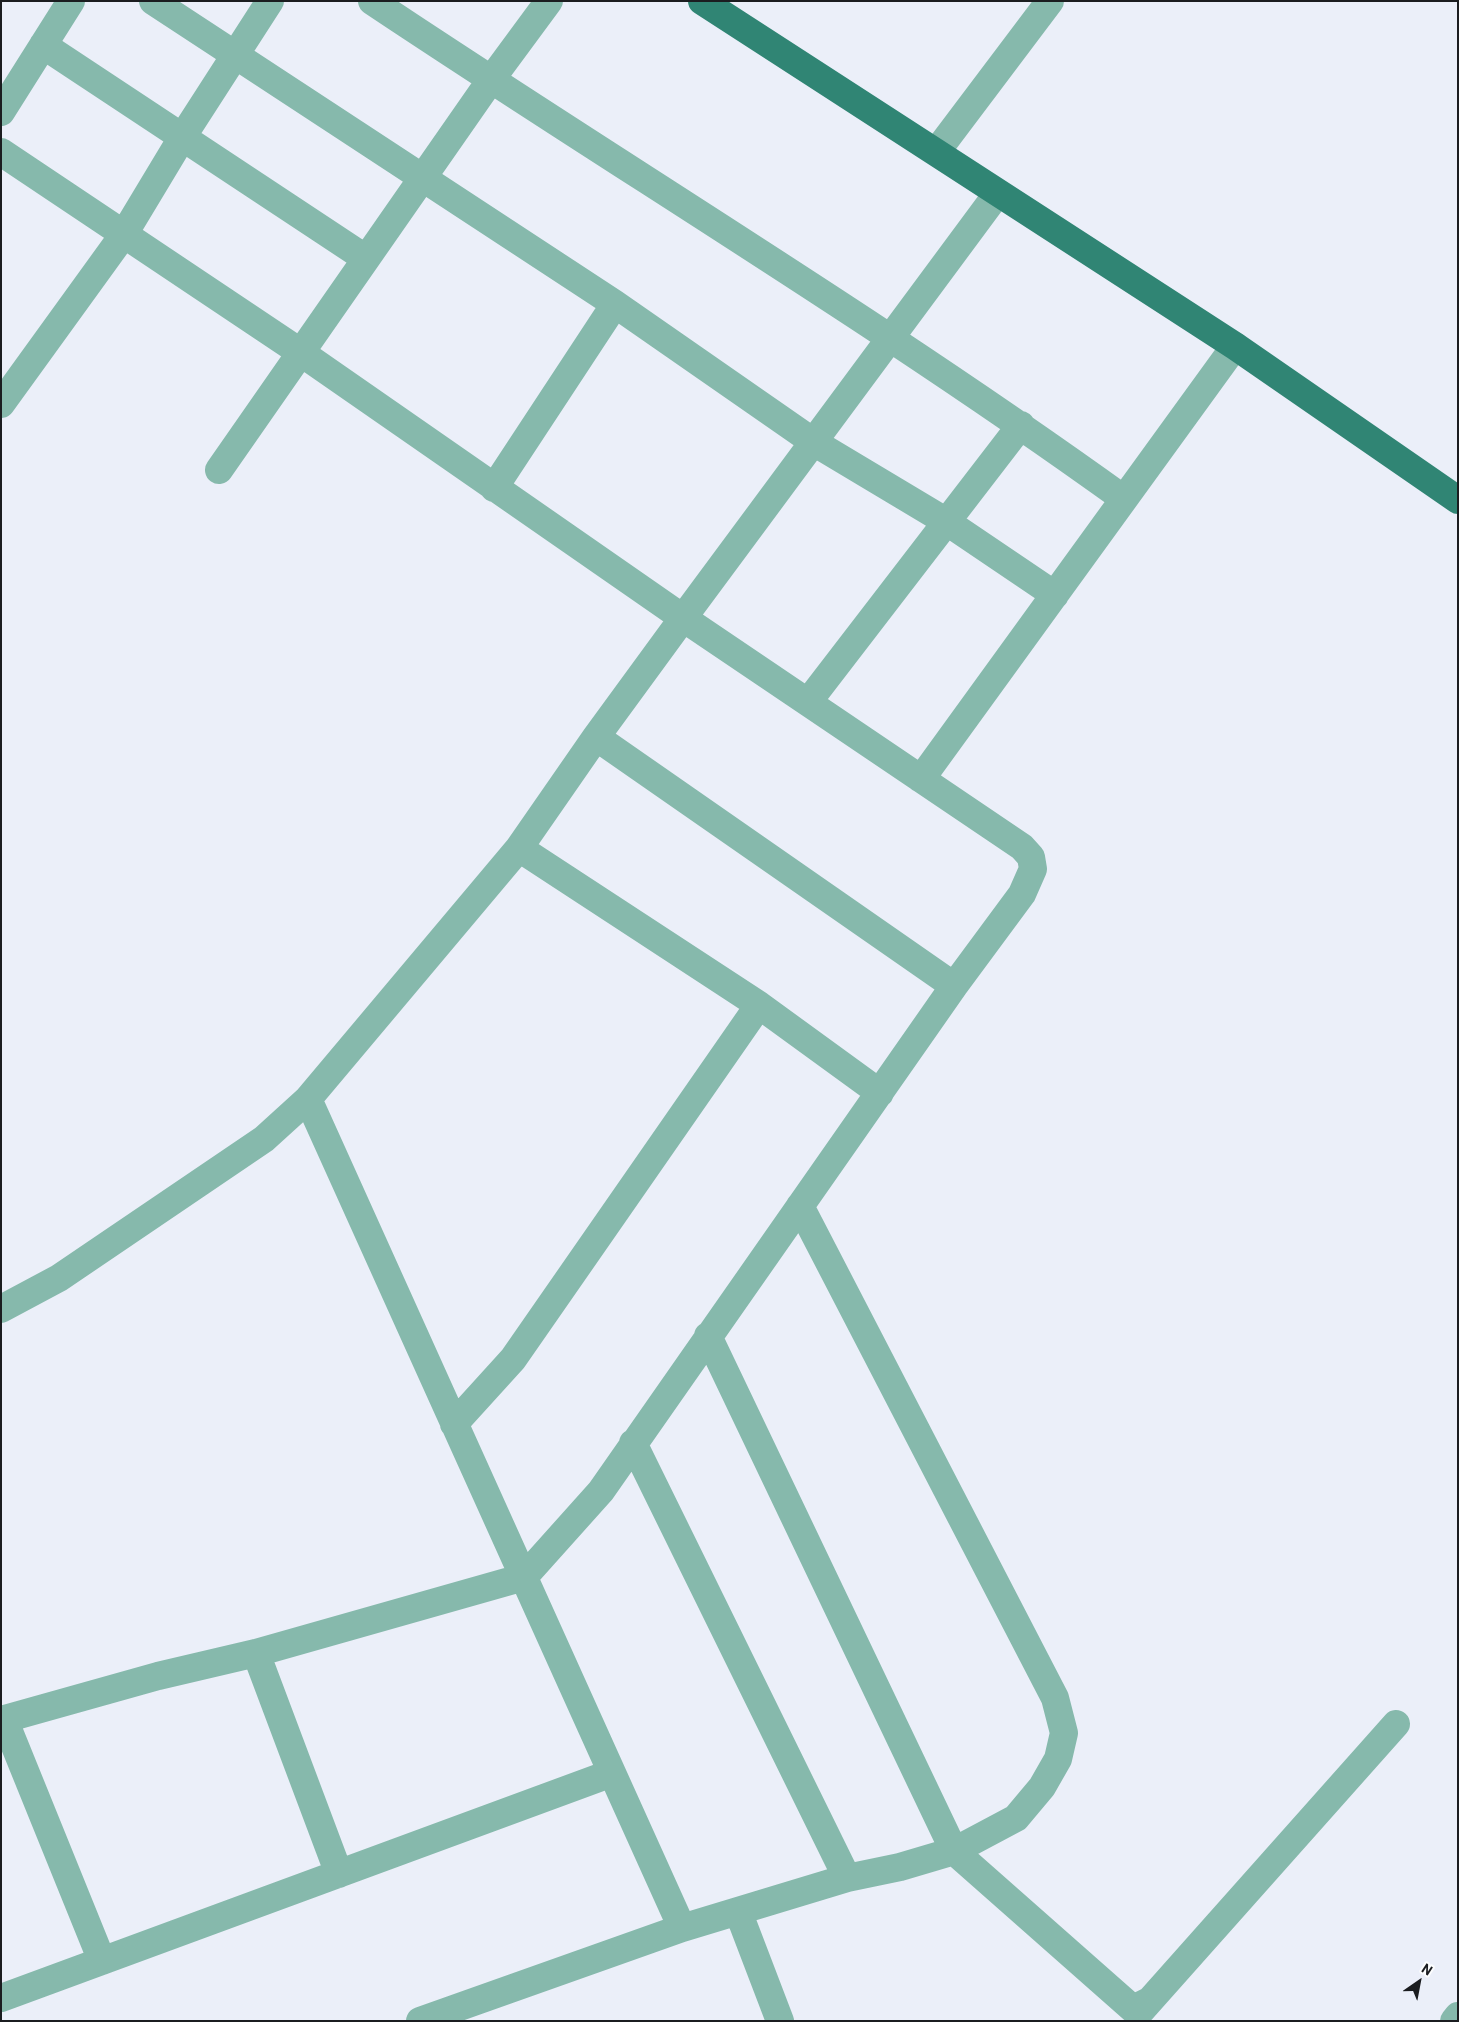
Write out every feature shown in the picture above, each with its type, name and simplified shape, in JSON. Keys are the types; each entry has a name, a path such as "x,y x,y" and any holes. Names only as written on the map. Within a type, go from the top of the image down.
{"main road":[{"path":"702,1 937,151 998,194 1235,346 1458,500"}],"street":[{"path":"1,112 71,1"},
{"path":"153,1 615,304 815,443 947,522 1055,595"},
{"path":"1,404 124,234 183,136 270,1"},
{"path":"372,1 490,80 890,338 1021,425 1124,499"},
{"path":"219,470 490,80 549,1"},
{"path":"937,151 1050,1"},
{"path":"43,45 365,258"},
{"path":"1,152 300,352 683,618 1022,846 1031,857 1033,869 1022,894 954,986 601,1491 524,1577 256,1653 158,1676 3,1720 102,1961"},
{"path":"1,1308 59,1278 264,1139 308,1099 519,848 683,618 815,443 890,338 998,194"},
{"path":"494,488 615,304"},
{"path":"921,779 1235,346"},
{"path":"808,702 1021,425"},
{"path":"596,738 954,986"},
{"path":"519,848 759,1004 880,1093"},
{"path":"454,1424 513,1359 759,1004"},
{"path":"308,1099 682,1928"},
{"path":"420,2021 682,1928 848,1878 900,1867 954,1851 1016,1818 1042,1787 1058,1759 1064,1733 1054,1698 800,1206"},
{"path":"708,1336 954,1851 1132,2009 1141,2011 1396,1724"},
{"path":"633,1443 848,1878"},
{"path":"256,1653 339,1874"},
{"path":"1,1998 612,1773"},
{"path":"738,1911 780,2021"},
{"path":"1454,2021 1458,2016"}]}
